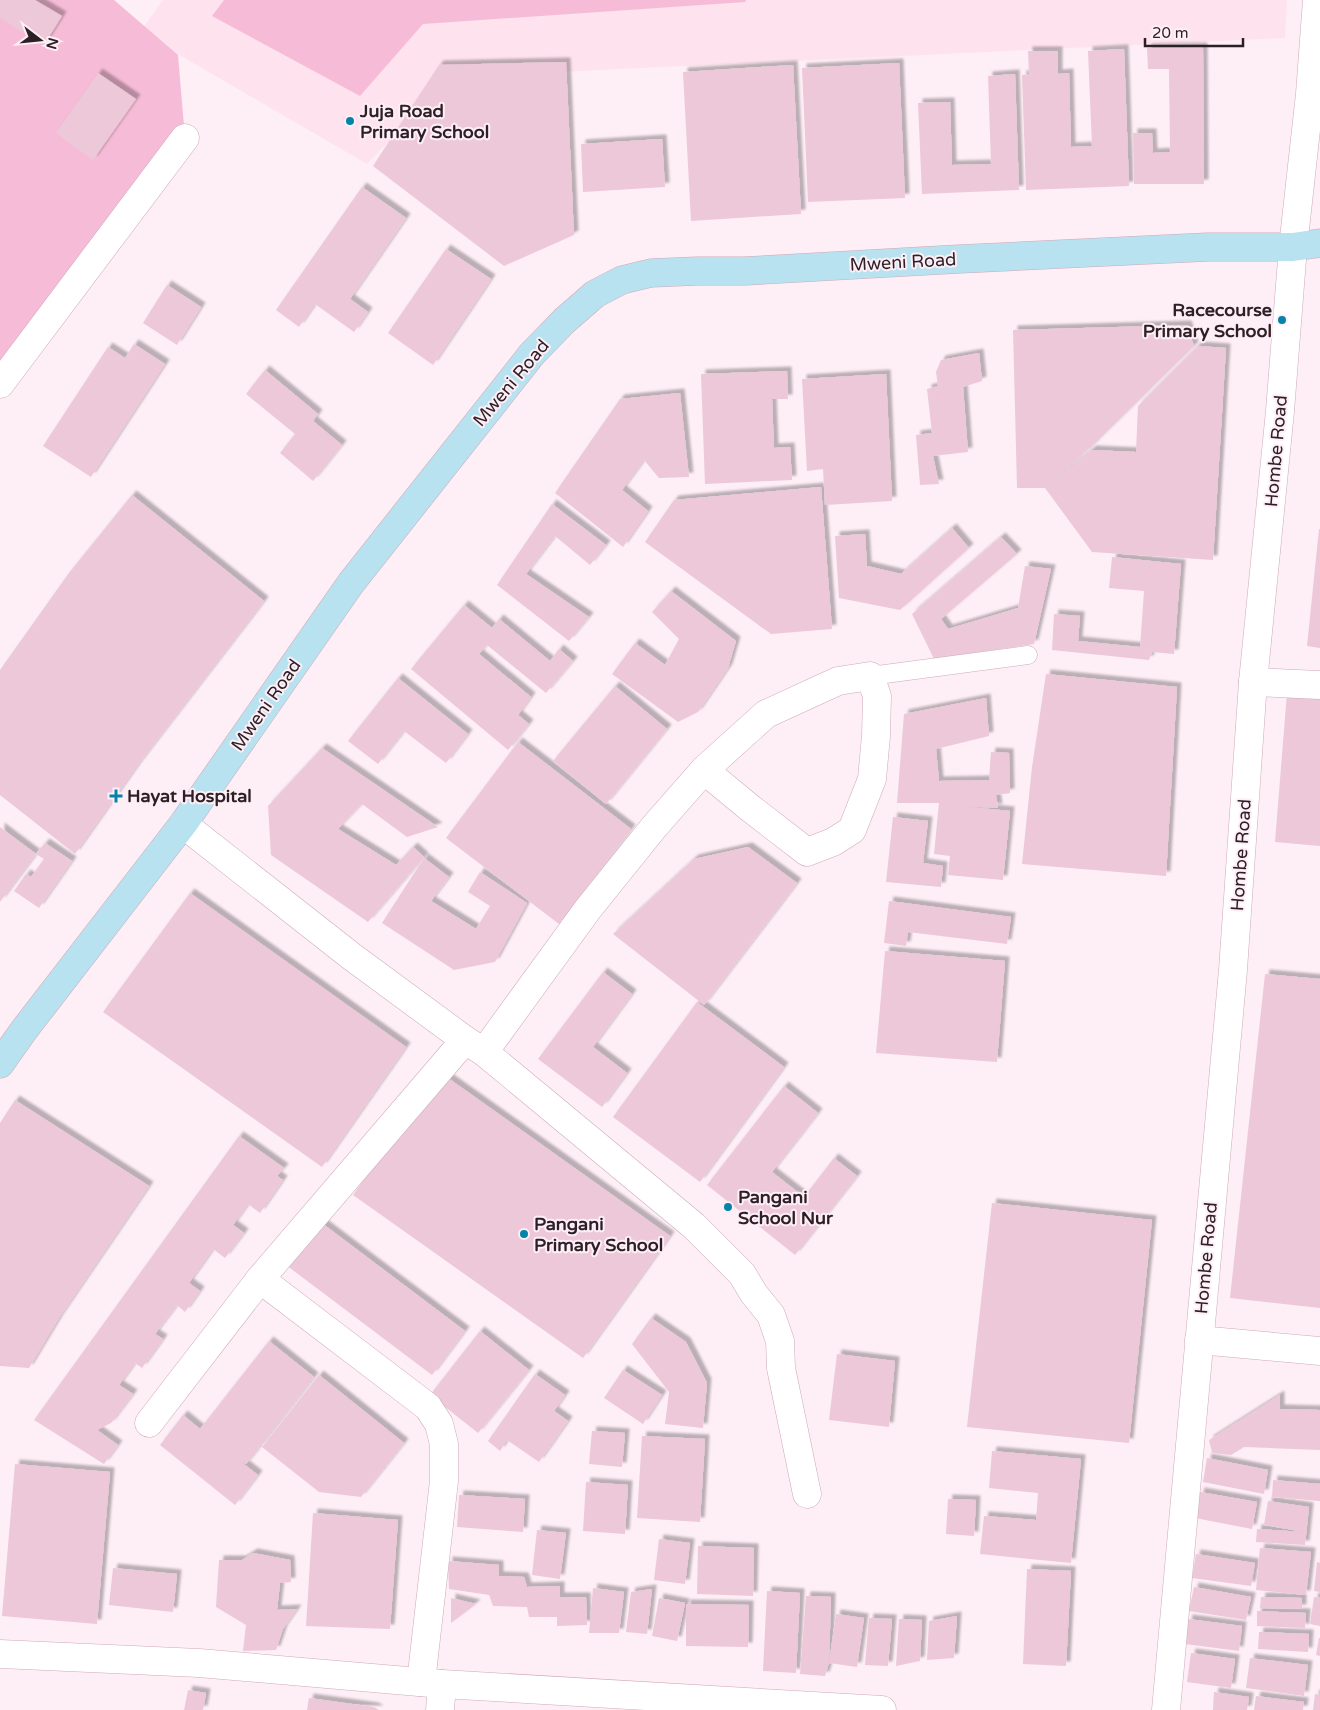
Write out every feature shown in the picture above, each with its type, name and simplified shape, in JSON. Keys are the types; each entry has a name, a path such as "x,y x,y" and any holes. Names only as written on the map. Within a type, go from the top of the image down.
{"street":[{"name":"Hombe Road","path":"1166,1710 1233,970 1253,682 1318,0"},
{"path":"0,384 185,138"},
{"name":"Mweni Road","path":"0,1064 24,1030 183,824 352,583 532,354 564,321 595,294 622,280 651,273 745,271 1198,248 1293,247 1320,243"},
{"path":"149,1422 260,1278 474,1046 654,827 704,770 766,714 838,681 870,676 877,696 872,779 852,830 833,842 808,852 704,770"},
{"path":"1253,682 1320,686"},
{"path":"183,824 351,956 474,1046 694,1226 742,1274 771,1316 780,1341 780,1368 806,1494"},
{"path":"260,1278 428,1407 439,1424 444,1444 444,1481 434,1692"},
{"path":"1199,1340 1320,1351"},
{"path":"0,1654 199,1663 434,1692 882,1710"}],"lane":[{"path":"870,676 1028,655"}],"shaded area":[{"path":"0,0 114,0 178,55 185,138 0,387"},
{"name":"Juja Road Primary School","path":"163,0 1287,0 1285,38 449,77 367,164 140,32"},
{"path":"224,0 746,0 745,2 423,24 360,96 212,16"}],"building":[{"path":"0,0 35,0 62,16 44,45 0,18"},
{"path":"1203,47 1204,184 1134,184 1133,133 1152,133 1153,153 1170,152 1169,69 1148,69 1147,48"},
{"path":"1124,49 1129,186 1026,190 1022,75 1029,74 1028,51 1058,51 1058,74 1069,73 1071,147 1092,146 1088,51"},
{"path":"566,62 574,235 504,266 373,166 439,65"},
{"path":"899,63 905,198 808,202 802,68"},
{"path":"793,65 801,214 691,221 683,72"},
{"path":"98,73 136,99 93,160 56,133"},
{"path":"1015,74 1019,190 922,194 918,103 950,102 952,165 991,164 988,76"},
{"path":"662,139 665,187 583,192 581,144"},
{"path":"362,187 406,218 350,299 368,312 354,332 315,304 299,327 276,310"},
{"path":"446,249 491,279 433,365 388,333"},
{"path":"167,285 201,307 177,345 143,323"},
{"path":"1187,325 1194,346 1091,447 1052,482 1092,450 1136,452 1138,406 1198,346 1226,348 1213,560 1092,552 1045,488 1017,488 1013,330"},
{"path":"134,344 165,364 91,477 43,446 108,347 125,358"},
{"path":"979,353 982,381 963,387 968,452 933,456 939,484 920,485 916,435 932,433 927,389 938,386 936,372 941,360"},
{"path":"265,370 318,414 313,421 342,445 313,481 280,453 295,434 246,394"},
{"path":"787,371 788,399 772,399 774,448 790,447 792,480 705,484 701,374"},
{"path":"886,374 892,501 825,505 823,469 807,471 802,379"},
{"path":"680,393 689,477 659,478 644,460 622,490 648,511 623,547 555,493 620,399"},
{"path":"821,487 832,629 771,634 645,542 674,500"},
{"path":"132,495 264,601 137,766 75,854 0,795 0,670 69,573"},
{"path":"552,504 606,545 590,565 555,536 526,574 589,617 569,641 497,585"},
{"path":"952,528 969,548 900,610 839,598 835,536 865,534 867,566 901,574"},
{"path":"1320,529 1320,648 1307,646"},
{"path":"1001,537 1017,554 941,619 948,629 1018,608 1025,566 1051,569 1034,644 934,659 912,614"},
{"path":"1112,557 1181,564 1174,654 1152,652 1149,660 1052,650 1054,614 1080,616 1078,641 1140,647 1144,591 1109,588"},
{"path":"671,591 736,641 728,668 698,712 678,722 612,674 635,643 665,665 679,639 652,612"},
{"path":"464,605 492,628 499,619 550,661 559,649 573,661 546,693 487,645 479,654 531,697 518,715 529,724 508,750 411,669"},
{"path":"1046,674 1177,687 1166,876 1022,864 1032,767"},
{"path":"398,678 468,734 446,763 404,731 378,764 348,741"},
{"path":"615,686 667,729 606,804 553,761"},
{"path":"1287,693 1320,697 1320,846 1275,842"},
{"path":"986,698 989,736 936,749 939,781 989,780 991,752 1009,753 1010,793 996,795 998,808 959,806 1010,811 1003,880 948,875 950,856 934,854 939,803 897,803 904,714"},
{"path":"518,742 631,829 559,924 446,838"},
{"path":"322,748 438,827 407,837 362,804 338,829 396,865 413,847 424,857 368,922 271,855 268,806"},
{"path":"893,817 928,821 923,863 943,866 941,887 886,882"},
{"path":"0,827 36,854 0,902"},
{"path":"45,843 72,861 39,908 14,891 26,874 31,877 44,859 36,854"},
{"path":"748,847 797,883 704,1005 613,934 694,859"},
{"path":"424,858 449,877 431,901 476,929 490,906 468,892 480,872 527,903 495,962 454,970 382,923"},
{"path":"190,893 406,1047 322,1167 103,1012"},
{"path":"889,901 1011,917 1007,944 908,932 906,946 884,943"},
{"path":"885,951 1005,961 997,1062 876,1053"},
{"path":"603,972 632,994 593,1047 627,1073 602,1107 538,1059"},
{"path":"1265,974 1320,979 1320,1308 1230,1298"},
{"path":"697,1002 784,1067 700,1182 613,1117"},
{"path":"441,1073 670,1236 583,1358 353,1195"},
{"path":"784,1086 818,1113 772,1172 804,1197 834,1158 857,1176 795,1255 707,1185"},
{"path":"15,1100 149,1186 59,1318 29,1368 0,1366 0,1123"},
{"path":"239,1136 284,1168 277,1176 283,1180 260,1213 248,1204 233,1225 244,1233 225,1258 213,1249 189,1283 200,1291 185,1312 177,1305 155,1334 163,1339 142,1368 135,1363 119,1385 133,1394 111,1423 97,1430 118,1445 104,1464 34,1420"},
{"path":"992,1203 1152,1220 1129,1443 967,1427"},
{"path":"319,1221 465,1331 432,1375 286,1265"},
{"path":"651,1318 686,1342 707,1383 703,1428 665,1424 669,1392 632,1344"},
{"path":"480,1331 529,1370 478,1433 430,1395"},
{"path":"269,1341 314,1377 246,1464 240,1461 258,1475 235,1505 160,1445 183,1415 200,1429"},
{"path":"837,1354 895,1361 889,1427 829,1420"},
{"path":"623,1370 662,1395 643,1424 604,1398"},
{"path":"535,1374 565,1395 554,1411 568,1421 539,1462 507,1440 500,1451 488,1441"},
{"path":"319,1375 404,1443 361,1497 319,1492 262,1447"},
{"path":"1280,1395 1280,1409 1320,1410 1320,1450 1244,1447 1231,1455 1212,1453 1209,1440"},
{"path":"592,1431 625,1433 622,1467 589,1464"},
{"path":"642,1436 705,1439 700,1522 637,1518"},
{"path":"992,1451 1081,1459 1071,1563 980,1554 984,1516 1036,1520 1038,1493 989,1488"},
{"path":"1207,1458 1268,1470 1264,1494 1203,1482"},
{"path":"15,1464 110,1472 97,1624 2,1616"},
{"path":"1273,1480 1320,1484 1320,1501 1272,1497"},
{"path":"586,1482 628,1485 625,1534 583,1531"},
{"path":"1200,1492 1257,1502 1252,1529 1195,1518"},
{"path":"459,1495 525,1499 523,1532 457,1527"},
{"path":"948,1499 976,1500 974,1536 946,1534"},
{"path":"1268,1501 1309,1507 1305,1545 1256,1542 1257,1529 1305,1532 1264,1525"},
{"path":"313,1513 398,1520 390,1629 306,1626"},
{"path":"537,1530 566,1533 560,1579 532,1575"},
{"path":"659,1539 690,1543 685,1584 654,1580"},
{"path":"698,1546 754,1548 753,1596 697,1594"},
{"path":"1260,1548 1311,1552 1306,1595 1256,1590"},
{"path":"253,1553 290,1560 291,1582 280,1583 277,1610 297,1609 283,1629 276,1650 243,1651 246,1625 216,1607 219,1560 242,1560"},
{"path":"1196,1554 1255,1563 1251,1586 1192,1578"},
{"path":"448,1561 499,1565 499,1576 524,1577 527,1587 560,1586 560,1597 586,1597 587,1625 557,1626 557,1617 529,1617 527,1607 493,1606 489,1595 449,1589"},
{"path":"1317,1562 1320,1563 1320,1592 1314,1591"},
{"path":"113,1568 177,1574 173,1612 109,1605"},
{"path":"1027,1569 1071,1571 1066,1666 1023,1664"},
{"path":"1194,1587 1251,1597 1246,1620 1189,1611"},
{"path":"593,1588 624,1592 619,1633 589,1633"},
{"path":"652,1589 647,1634 626,1632 631,1592"},
{"path":"767,1591 800,1593 796,1673 763,1671"},
{"path":"806,1596 831,1597 829,1663 825,1676 800,1674"},
{"path":"1261,1597 1302,1598 1302,1609 1260,1608"},
{"path":"1314,1597 1320,1598 1320,1626 1310,1624"},
{"path":"451,1598 476,1604 451,1623"},
{"path":"659,1598 685,1603 677,1641 652,1636"},
{"path":"686,1604 749,1605 748,1647 686,1646"},
{"path":"1257,1611 1306,1613 1305,1628 1257,1626"},
{"path":"836,1614 864,1618 857,1667 829,1663"},
{"path":"957,1616 954,1658 927,1660 929,1621"},
{"path":"869,1618 892,1619 888,1666 865,1665"},
{"path":"899,1619 922,1620 920,1661 896,1666"},
{"path":"1188,1619 1242,1626 1239,1651 1185,1644"},
{"path":"1259,1632 1309,1634 1308,1652 1258,1649"},
{"path":"1320,1638 1320,1656 1316,1655"},
{"path":"1191,1653 1235,1659 1231,1688 1187,1682"},
{"path":"1250,1658 1308,1665 1304,1696 1246,1688"},
{"path":"188,1690 206,1693 203,1710 184,1710"},
{"path":"1214,1692 1249,1697 1247,1710 1213,1710"},
{"path":"1315,1694 1320,1695 1320,1710 1313,1710"},
{"path":"1256,1696 1304,1702 1303,1710 1254,1710"},
{"path":"309,1698 374,1707 379,1710 307,1710"}],"place":[{"name":"Juja Road Primary School","path":"350,121"},
{"name":"Racecourse Primary School","path":"1282,320"},
{"name":"Hayat Hospital","path":"116,796"},
{"name":"Pangani School Nur","path":"728,1207"},
{"name":"Pangani Primary School","path":"524,1234"}]}
